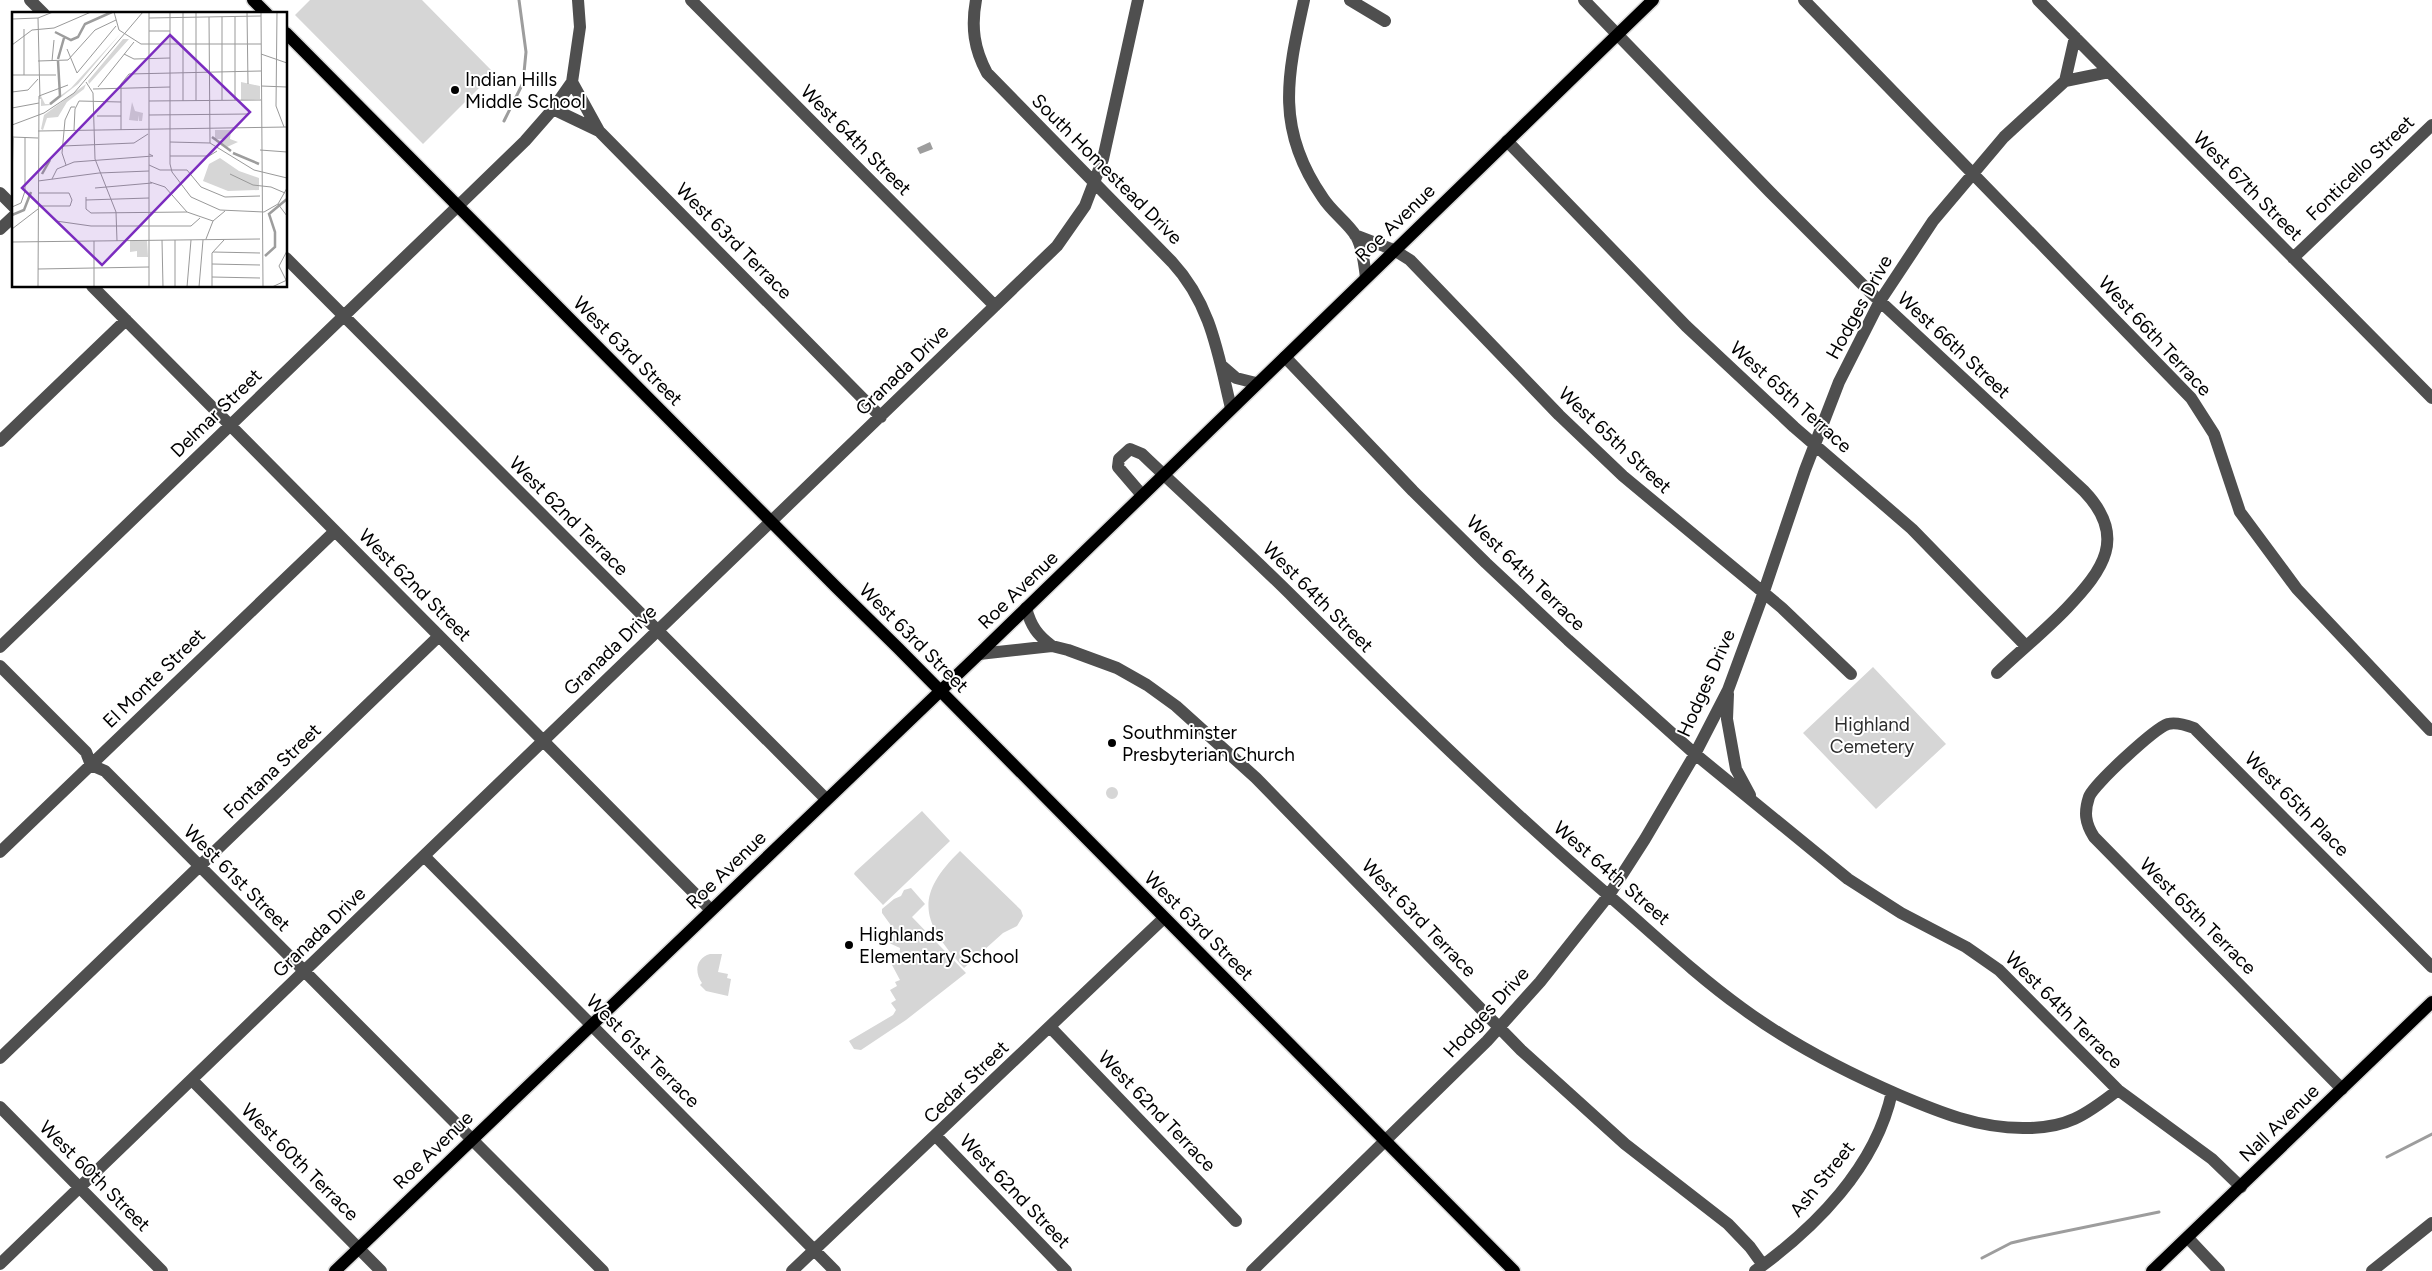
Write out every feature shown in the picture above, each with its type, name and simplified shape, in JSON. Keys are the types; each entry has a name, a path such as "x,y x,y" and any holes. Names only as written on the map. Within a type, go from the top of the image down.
{"main road":[{"path":"254,0 265,12"},
{"name":"Roe Avenue","path":"335,1271 979,654 1652,0"},
{"name":"West 63rd Street","path":"288,35 771,523 940,690 1514,1271"},
{"name":"Nall Avenue","path":"2152,1271 2432,1002"}],"street":[{"path":"30,0 42,12"},
{"path":"572,82 580,27 578,0"},
{"name":"West 64th Street","path":"691,0 995,306"},
{"name":"South Homestead Drive","path":"976,0 973,28 974,39 976,50 988,73 1172,262 1197,293 1208,317 1231,408"},
{"name":"Granada Drive","path":"0,1264 1057,246 1085,206 1103,159 1138,0"},
{"name":"West 65th Street","path":"1304,0 1290,70 1288,99 1292,133 1311,181 1330,208 1355,235 1363,258 1366,277"},
{"path":"1350,0 1385,21"},
{"name":"West 66th Street","path":"1584,0 1770,192 1880,301 2095,502 2104,518 2107,547 2096,574 2056,619 2026,646"},
{"name":"West 66th Terrace","path":"1804,0 2191,398 2214,434 2240,512 2297,589 2430,730"},
{"name":"West 67th Street","path":"2038,0 2432,398"},
{"path":"2075,37 2065,80 2109,72"},
{"name":"Hodges Drive","path":"1252,1271 1499,1027 1540,982 1609,895 1645,839 1695,754 1728,690 1814,445 1839,382 1880,301 1933,221 1972,173 2004,137 2065,80"},
{"name":"Delmar Street","path":"0,647 525,141 553,109 572,82"},
{"name":"West 63rd Terrace","path":"572,82 599,131 881,417"},
{"path":"553,109 599,131"},
{"name":"Fonticello Street","path":"2293,258 2432,125"},
{"name":"West 65th Terrace","path":"1507,141 1686,326 1750,388 1912,529 2026,646"},
{"path":"0,193 12,205"},
{"path":"0,230 12,218"},
{"name":"West 65th Street","path":"1355,235 1394,250 1410,260 1559,415 1623,476 1802,626 1850,674"},
{"name":"West 62nd Terrace","path":"288,260 656,631 826,799"},
{"name":"West 62nd Street","path":"94,288 711,910"},
{"path":"0,441 126,320"},
{"name":"West 64th Terrace","path":"1285,357 1486,563 1568,640 1695,754 1848,879 1901,913 1966,947 1999,970 2118,1090 2212,1159 2241,1186"},
{"path":"1221,365 1236,378 1256,383"},
{"path":"1142,495 1119,471 1117,463 1122,455 1135,449 1163,474"},
{"name":"West 64th Street","path":"1163,474 1270,574 1416,722 1498,798 1703,978 1749,1013 1804,1049 1844,1071 1954,1118 1992,1126 2025,1128 2053,1126 2085,1116 2118,1090"},
{"name":"El Monte Street","path":"0,852 335,531"},
{"name":"West 63rd Terrace","path":"1026,608 1033,628 1039,636 1052,646"},
{"name":"Fontana Street","path":"0,1058 439,636"},
{"name":"West 63rd Terrace","path":"979,654 1052,646 1082,654 1117,668 1147,685 1176,706 1256,778 1499,1027 1586,1111 1625,1144 1728,1224 1750,1247 1759,1268"},
{"path":"1997,673 2026,646"},
{"name":"West 61st Street","path":"0,666 86,752 91,765 105,772 470,1140 603,1271"},
{"name":"West 64th Terrace","path":"1728,690 1727,719 1736,769 1755,803"},
{"name":"West 65th Place","path":"2124,760 2153,732 2168,724 2184,724 2194,728 2432,967"},
{"name":"West 65th Terrace","path":"2124,760 2090,795 2085,814 2087,826 2094,837 2342,1089"},
{"name":"West 61st Terrace","path":"424,856 835,1271"},
{"name":"Cedar Street","path":"792,1271 1164,918"},
{"name":"West 62nd Terrace","path":"1050,1027 1236,1221"},
{"name":"West 60th Terrace","path":"192,1080 381,1271"},
{"name":"Ash Street","path":"1759,1268 1796,1239 1822,1214 1850,1180 1883,1123 1892,1092"},
{"name":"West 60th Street","path":"0,1107 162,1271"},
{"name":"West 62nd Street","path":"936,1136 1066,1271"},
{"path":"2372,1271 2432,1223"},
{"path":"2188,1238 2219,1271"}],"green space":[{"path":"310,0 422,0 494,73 423,144 295,15"},
{"name":"Highland Cemetery","path":"1873,667 1946,744 1876,809 1803,733"},
{"path":"1110,787 1114,787 1118,793 1114,799 1110,799 1106,795 1106,791"},
{"path":"922,811 950,841 883,905 854,874"},
{"path":"960,851 1021,910 1023,916 1017,926 1003,933 964,968 939,937 932,923 929,910 930,896 935,882 945,867"},
{"path":"911,888 925,904 912,917 966,973 906,1020 861,1050 854,1049 849,1041 893,1015 896,1010 891,1003 896,1000 890,990 897,986 895,982 900,980 892,965 899,961 900,948 887,942 888,933 895,931 882,913 882,909 901,896 904,890"},
{"path":"710,954 722,954 718,972 728,974 727,978 731,979 728,996 706,991 700,985 702,983 697,970 699,962"}],"shaded area":[{"path":"930,142 933,149 920,154 917,148"}],"waterway":[{"path":"504,121 523,83 526,52 519,0"},
{"path":"2387,1157 2432,1134"},
{"path":"1982,1258 2011,1243 2159,1212"}],"place":[{"name":"Indian Hills Middle School","path":"455,90"},
{"name":"Southminster Presbyterian Church","path":"1112,743"},
{"name":"Highlands Elementary School","path":"849,945"}]}
